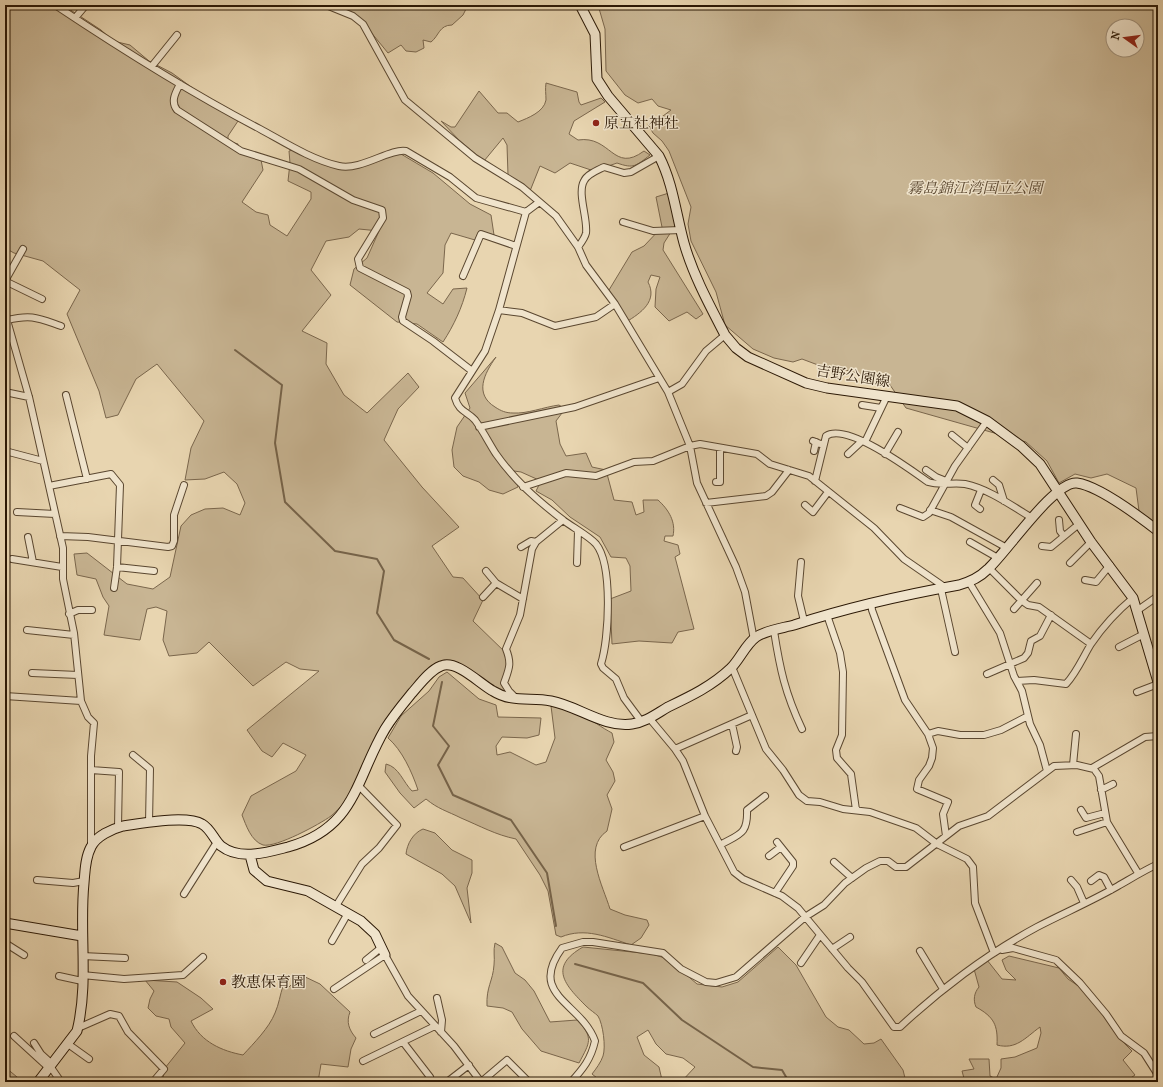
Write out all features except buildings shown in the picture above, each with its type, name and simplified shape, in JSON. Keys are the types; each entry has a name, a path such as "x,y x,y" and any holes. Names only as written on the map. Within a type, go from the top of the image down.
{"street":[{"path":"55,5 105,39 240,119 323,161 348,167 401,150 406,151 450,177 476,198 526,212"},
{"path":"75,18 86,5"},
{"path":"326,5 353,16 363,24 406,100 475,158 522,187 538,203 556,216 578,247 586,264 615,304 668,392 690,446 697,483 736,567 745,592 754,640"},
{"name":"吉野公園線","path":"580,5 595,34 597,79 608,96 659,156 670,183 681,230 694,271 725,335 736,348 748,357 806,383 827,388 956,406 987,421 1034,457 1091,542 1110,565 1133,598 1138,610 1158,683"},
{"path":"152,66 177,35"},
{"path":"180,84 173,98 173,106 241,151 299,169 353,200 382,210 383,218 358,259 360,268 407,292 408,296 402,317 404,321 434,341 472,371"},
{"path":"578,247 586,235 582,191 583,181 587,176 604,167 624,173 631,172 659,156"},
{"path":"538,203 526,212 499,310 485,351 455,398 458,407 474,419 497,455 532,497 596,544 606,567 608,628 601,664 603,668 616,680 624,698 675,748 705,816 734,872 743,879 782,896 798,908 862,982 894,1027 900,1027 943,989 996,952 1036,927 1111,890 1138,873 1158,864"},
{"path":"624,222 653,231 681,230"},
{"path":"463,276 481,234 516,246"},
{"path":"23,249 5,281 42,299"},
{"path":"499,310 522,313 555,326 596,316 615,304"},
{"path":"5,312 8,334 29,397 60,536 64,557 62,579 74,635 81,701 88,717 94,723 91,770 91,847"},
{"path":"7,320 25,316 35,317 61,326"},
{"path":"668,392 682,384 706,351 725,335"},
{"path":"479,427 575,407 659,378"},
{"path":"5,392 29,397"},
{"path":"66,395 87,479"},
{"path":"848,454 864,442 886,396"},
{"path":"862,404 880,408"},
{"path":"900,508 923,517 930,510 945,483 987,421"},
{"path":"815,482 826,436 831,432 840,432 864,442 928,482 964,484 1004,501 1032,518"},
{"path":"885,454 898,432"},
{"path":"952,435 968,448"},
{"path":"814,451 815,442 823,445"},
{"path":"523,487 566,473 596,476 634,462 653,461 690,446 700,444 757,454 770,464 809,476 874,528 904,559 943,588 955,652"},
{"path":"716,482 720,482 720,448"},
{"path":"5,451 43,461"},
{"path":"706,503 766,496 772,492 790,470"},
{"path":"926,470 945,483"},
{"path":"49,486 111,474 120,485 117,566 114,588"},
{"path":"993,480 999,485 1004,501"},
{"path":"38,1082 68,1044 78,1028 82,1008 84,881 87,855 96,840 118,827 184,820 196,822 209,830 217,842 230,852 250,855 303,842 322,832 342,815 359,786 385,730 396,713 417,687 437,668 444,664 461,669 480,683 504,697 518,700 554,701 592,716 619,724 632,724 645,720 686,700 720,679 757,637 804,621 871,602 969,582 989,568 1032,518 1057,492 1068,484 1076,482 1084,485 1133,512 1158,531"},
{"path":"60,536 88,537 117,542 168,547 172,546 174,541 174,515 184,485"},
{"path":"980,509 975,505 981,490"},
{"path":"805,505 813,512 828,492"},
{"path":"930,510 951,518 1007,548"},
{"path":"17,512 55,514"},
{"path":"518,700 509,692 504,683 509,668 510,659 506,649 520,616 532,549 536,542 563,520"},
{"path":"1059,520 1060,531 1063,536"},
{"path":"1048,554 1045,546 1063,536 1079,524"},
{"path":"577,563 578,531"},
{"path":"28,537 33,562"},
{"path":"521,547 531,541 536,542"},
{"path":"970,542 998,558"},
{"path":"1070,563 1091,542"},
{"path":"12,559 62,567"},
{"path":"801,562 798,596 804,621"},
{"path":"1085,580 1096,582 1110,565"},
{"path":"117,566 154,571"},
{"path":"989,568 1021,600 1028,605 1039,607 1091,644"},
{"path":"486,571 496,583 523,599"},
{"path":"969,582 1000,633 1010,665 1022,690 1030,724 1040,745 1047,771"},
{"path":"483,597 496,583"},
{"path":"1014,609 1037,583"},
{"path":"1138,610 1158,596"},
{"path":"1017,681 1034,680 1066,684 1072,677 1091,644 1112,615 1133,598"},
{"path":"871,602 872,610 905,700 928,734 933,748 929,766 919,780 917,790 948,802 943,814 946,836"},
{"path":"69,614 78,610 92,610"},
{"path":"827,615 840,653 843,672 842,735 836,750 837,758 851,774 856,810"},
{"path":"987,674 1024,658 1028,653 1031,641 1040,636 1051,615"},
{"path":"27,630 74,635"},
{"path":"774,631 780,668 788,700 802,729"},
{"path":"1119,647 1144,634"},
{"path":"732,667 766,749 783,770 799,795 807,801 870,812 916,828 936,844 967,859 973,867 975,903 996,952"},
{"path":"32,673 78,675"},
{"path":"1137,692 1158,683"},
{"path":"5,696 81,701"},
{"path":"675,748 752,715"},
{"path":"928,734 938,731 960,735 984,735 1001,730 1028,716"},
{"path":"732,724 737,747 736,751"},
{"path":"1073,765 1076,734"},
{"path":"571,1082 584,1068 590,1058 595,1041 586,1022 567,1006 554,989 550,978 551,968 562,948 583,942 593,942 663,953 681,969 706,982 716,983 736,977 805,917 824,905 852,878 880,861 888,861 896,867 906,867 958,826 988,816 1054,766 1073,765 1092,768 1145,737 1158,736"},
{"path":"133,755 150,769 149,823"},
{"path":"1092,768 1099,776 1107,822 1138,873"},
{"path":"91,770 119,772 118,827"},
{"path":"1101,790 1113,784"},
{"path":"336,906 362,864 379,848 397,825 359,786"},
{"path":"720,845 744,831 748,824 747,810 765,796"},
{"path":"1081,810 1086,818 1105,813"},
{"path":"624,847 705,816"},
{"path":"1077,832 1107,822"},
{"path":"184,894 217,842"},
{"path":"769,856 779,844 793,862 793,866 775,893"},
{"path":"250,855 254,870 268,881 308,891 348,913 368,927 408,996 441,1032 469,1065 481,1082 507,1060 529,1082"},
{"path":"834,862 852,878"},
{"path":"1091,881 1099,875 1104,876 1111,890"},
{"path":"37,880 74,883 84,881"},
{"path":"1071,880 1077,887 1084,903"},
{"path":"332,942 348,913"},
{"path":"5,923 82,936"},
{"path":"801,963 820,935"},
{"path":"832,949 850,937"},
{"path":"5,943 24,955"},
{"path":"996,952 1013,948 1056,960 1080,984 1106,1014 1121,1036 1144,1054 1158,1075"},
{"path":"920,950 943,989"},
{"path":"366,960 383,951"},
{"path":"334,989 383,951"},
{"path":"82,956 125,958"},
{"path":"58,976 124,979 183,975 203,957"},
{"path":"437,998 442,1020 441,1032"},
{"path":"374,1034 421,1010"},
{"path":"78,1028 110,1014 119,1016 128,1032 164,1069 153,1082"},
{"path":"363,1061 435,1026"},
{"path":"14,1036 50,1066"},
{"path":"403,1042 430,1077"},
{"path":"34,1043 61,1082"},
{"path":"68,1044 89,1059"},
{"path":"447,1082 469,1065"}],"green space":[{"path":"5,5 63,5 101,30 113,41 130,45 149,61 172,73 238,121 228,136 228,141 238,144 238,152 261,160 263,170 242,202 256,212 268,215 270,225 287,236 311,199 311,192 288,181 290,163 289,151 300,148 326,160 347,166 383,155 401,154 433,173 470,204 491,215 494,235 479,231 475,240 451,233 445,245 443,273 427,293 443,304 453,289 467,288 457,316 443,342 417,324 397,322 350,285 354,269 367,258 379,231 359,229 349,237 326,241 311,270 331,295 302,331 327,343 326,364 344,395 367,413 408,373 419,387 398,409 384,440 422,487 459,527 432,546 453,577 463,578 483,600 473,621 507,654 506,693 502,692 455,662 444,660 430,668 344,803 325,820 298,835 278,843 263,845 255,840 242,815 251,796 296,771 306,755 283,743 272,757 262,751 247,730 319,671 300,669 286,662 253,686 209,642 197,653 169,656 163,640 167,611 156,607 147,609 140,640 104,635 109,606 103,597 96,579 77,575 74,554 87,553 127,584 153,589 170,577 181,526 191,515 205,509 223,508 240,515 245,503 237,484 224,472 205,479 185,480 191,448 204,421 157,364 136,379 118,415 106,418 99,391 67,314 80,290 43,261 14,253 5,248"},
{"path":"351,5 468,5 463,15 452,25 444,27 434,40 431,42 423,40 424,48 416,52 406,51 401,45 388,53 365,25 347,11"},
{"name":"霧島錦江湾国立公園","path":"598,5 1158,5 1158,525 1139,511 1136,488 1107,474 1091,478 1075,474 1059,483 1047,461 1026,442 906,408 883,375 875,379 836,367 818,365 802,359 793,362 774,358 753,349 725,325 716,292 691,241 688,224 691,207 669,151 662,141 653,133 648,124 655,122 671,110 658,106 652,99 638,103 625,95 606,71 605,29"},
{"path":"546,83 577,92 581,105 601,98 605,102 574,121 569,134 578,140 589,140 598,143 618,156 625,158 634,157 644,151 650,155 635,165 627,166 617,163 594,171 570,163 555,173 540,166 530,191 508,175 507,145 503,138 484,161 459,140 441,121 451,127 455,127 479,91 498,113 507,113 518,122 535,114 545,104"},
{"path":"669,193 676,224 664,243 663,250 703,314 696,319 687,312 669,321 655,307 656,289 660,277 651,275 648,282 651,289 649,301 637,315 626,322 609,290 632,252 644,246 662,227 656,197"},
{"path":"496,357 488,370 483,384 485,396 489,402 499,410 510,413 518,413 559,405 565,409 556,421 560,444 566,456 586,453 592,467 606,470 614,500 632,502 636,515 644,512 643,500 658,500 671,516 674,531 673,536 665,536 664,541 678,545 680,554 675,557 694,629 678,632 672,643 639,641 612,644 610,599 631,591 630,566 626,558 611,557 600,537 570,517 552,500 536,491 541,481 521,472 514,471 518,487 503,494 489,490 479,482 463,476 454,467 452,450 457,427 470,408 465,393"},
{"path":"447,672 479,699 496,705 498,717 541,718 539,735 527,738 502,737 496,746 497,755 510,752 536,765 546,762 555,738 551,706 560,706 576,711 612,733 614,742 606,760 613,772 615,781 607,795 612,809 607,831 600,838 596,847 596,868 610,909 625,915 647,920 649,925 641,938 631,945 596,934 579,933 561,937 556,935 548,891 540,875 516,839 481,827 439,808 426,799 414,808 400,793 385,772 386,764 398,771 412,791 418,790 406,762 398,749 388,738 401,716 429,691 439,677"},
{"path":"423,829 435,833 452,850 472,860 472,873 467,888 471,923 455,886 442,874 406,854 411,839 416,833"},
{"path":"495,943 502,947 515,973 525,980 534,991 550,1022 577,1020 586,1031 588,1036 588,1045 579,1063 541,1051 522,1029 512,1012 503,1008 487,1006 493,971"},
{"path":"583,947 652,954 668,959 697,984 722,987 738,982 778,947 796,965 826,1017 838,1027 849,1030 864,1044 874,1043 881,1039 903,1070 906,1082 681,1082 695,1067 683,1058 666,1054 656,1044 648,1030 637,1037 644,1055 659,1067 662,1080 661,1082 602,1082 592,1074 601,1061 604,1052 604,1036 600,1020 598,1016 572,991 564,976 563,969 572,954"},
{"path":"1009,956 1059,968 1068,979 1086,991 1125,1044 1132,1051 1123,1060 1135,1075 1125,1082 965,1082 962,1071 974,1069 969,1059 989,1059 990,1076 996,1079 1001,1068 1001,1059 1015,1057 1037,1048 1041,1033 1040,1027 1020,1042 1010,1046 997,1045 997,1032 994,1022 987,1014 976,1007 975,1004 975,994 979,987 974,969 987,960 1002,979 1016,980 1006,970 1002,960"},
{"path":"301,975 320,984 350,1012 348,1019 349,1026 356,1038 351,1049 348,1067 321,1064 318,1082 159,1082 163,1078 165,1068 185,1043 171,1027 169,1019 156,1016 148,1008 154,991 145,980 177,982 201,998 213,1009 191,1021 200,1035 220,1048 243,1055 261,1035 272,1019 278,1006 283,986 289,987"},
{"path":"5,1067 23,1082 5,1082"}],"waterway":[{"path":"235,350 282,385 275,443 285,502 335,551 377,559 384,571 377,613 394,640 429,659"},
{"path":"442,682 433,726 449,746 438,765 453,795 511,820 547,873 556,926"},
{"path":"575,964 643,983 682,1020 753,1067 782,1070 789,1082"}],"place":[{"name":"原五社神社","path":"596,123"},
{"name":"教恵保育園","path":"223,982"}]}
